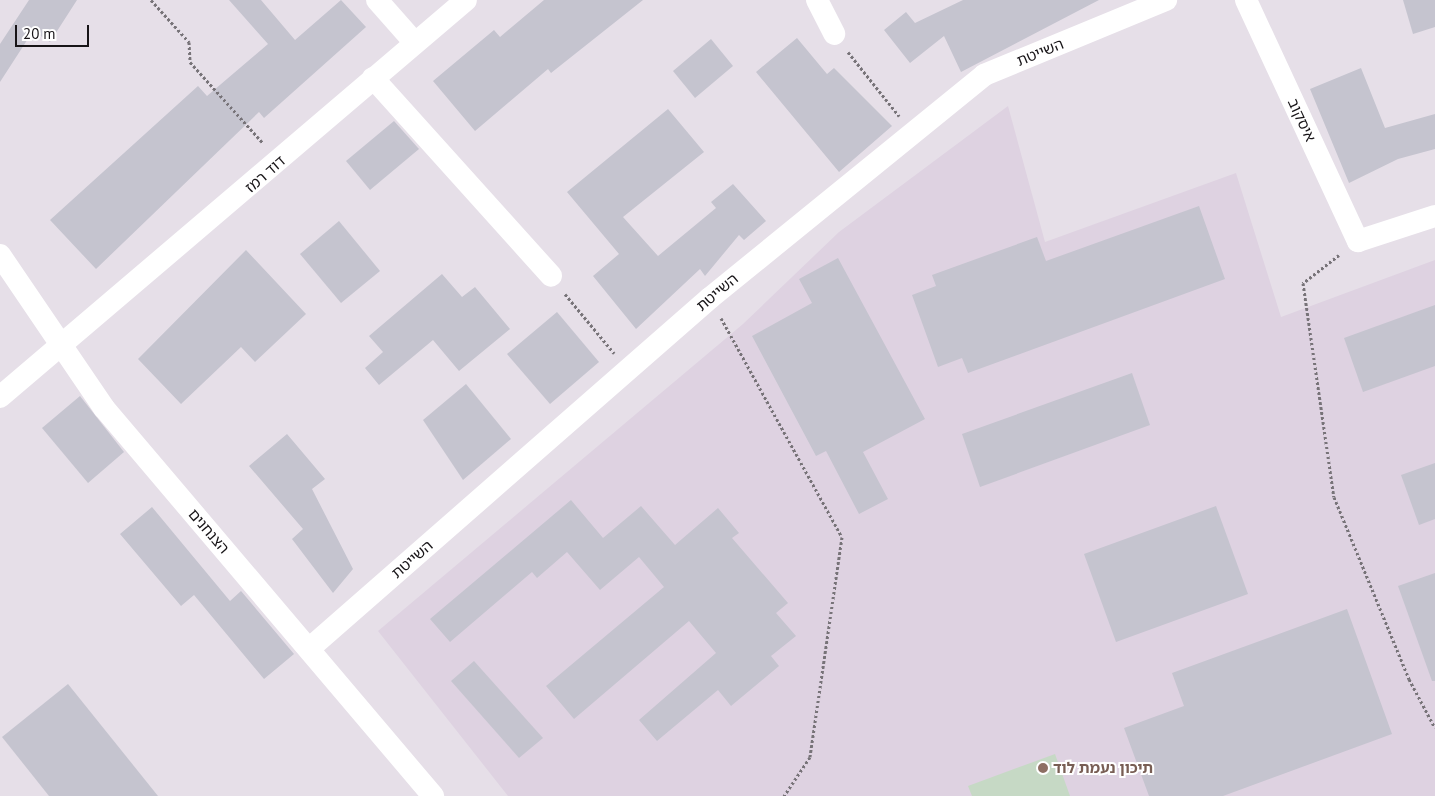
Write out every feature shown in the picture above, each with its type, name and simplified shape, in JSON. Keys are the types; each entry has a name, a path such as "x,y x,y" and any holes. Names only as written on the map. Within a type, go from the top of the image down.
{"street":[{"path":"377,0 415,43"},
{"name":"דוד רמז","path":"0,396 63,348 280,162 373,78 466,0"},
{"path":"818,0 834,34"},
{"name":"השייטת","path":"310,648 710,298 984,75 1166,0"},
{"name":"איסקוב","path":"1246,0 1358,241"},
{"path":"373,78 551,276"},
{"path":"1358,241 1435,216"},
{"name":"הצנחנים","path":"0,255 104,408 310,648 433,796"}],"path":[{"path":"151,0 189,42 190,62 280,162"},
{"path":"834,34 913,133"},
{"path":"1358,241 1303,283 1334,497 1409,679 1435,728"},
{"path":"551,276 628,369"},
{"path":"710,298 842,537 810,757 784,796"}],"shaded area":[{"path":"1008,106 1045,242 1236,173 1281,317 1435,260 1435,796 508,796 378,631 743,324 839,232"}],"green space":[{"name":"תיכון נעמת לוד","path":"1055,754 1070,796 972,796 968,786"}],"building":[{"path":"29,0 77,0 50,42 33,31 0,82 0,44"},
{"path":"229,0 261,0 295,40 341,0 366,27 264,118 259,112 96,269 50,220 198,86 207,96 268,44"},
{"path":"544,0 643,0 551,73 548,69 475,131 433,81 494,30 500,37"},
{"path":"963,0 1099,0 961,72 944,36 910,63 884,30 906,12 915,23"},
{"path":"1403,0 1435,0 1435,27 1413,34"},
{"path":"797,38 827,74 834,68 892,126 839,172 756,72"},
{"path":"711,39 733,66 695,98 673,71"},
{"path":"1361,68 1385,128 1435,114 1435,149 1398,159 1349,183 1310,89"},
{"path":"668,109 704,152 623,217 658,256 716,208 711,202 733,184 766,221 744,240 739,235 705,276 700,269 636,329 593,276 619,254 567,192"},
{"path":"394,121 419,149 370,190 346,161"},
{"path":"1199,206 1225,279 968,373 962,358 938,367 912,295 936,286 932,275 1037,237 1046,261"},
{"path":"339,221 380,271 341,303 300,254"},
{"path":"246,250 306,314 255,362 241,347 181,404 138,359"},
{"path":"838,258 925,419 863,452 888,499 859,514 826,451 816,456 752,336 812,303 799,279"},
{"path":"442,274 462,297 475,287 510,329 459,371 433,340 379,385 365,368 383,352 369,336"},
{"path":"1435,305 1435,366 1363,392 1344,338"},
{"path":"557,312 599,362 550,404 507,354"},
{"path":"1132,373 1150,425 980,487 962,434"},
{"path":"466,384 511,439 463,480 423,420"},
{"path":"80,396 124,452 88,483 42,428"},
{"path":"287,434 325,479 312,489 353,569 333,593 292,539 303,529 249,466"},
{"path":"1435,463 1435,519 1419,525 1401,475"},
{"path":"571,500 603,538 641,506 675,545 718,508 739,533 732,538 788,603 776,613 796,636 771,656 779,666 731,706 718,690 657,741 639,720 716,653 689,621 574,719 546,686 664,587 639,557 600,590 567,552 537,578 532,572 450,642 430,619"},
{"path":"1216,506 1248,594 1116,642 1084,554"},
{"path":"152,507 230,601 241,591 294,654 264,679 194,595 181,606 120,534"},
{"path":"1435,573 1435,681 1432,681 1398,586"},
{"path":"1347,609 1392,734 1223,796 1149,796 1124,728 1184,706 1172,673"},
{"path":"474,661 543,738 519,758 451,681"},
{"path":"68,684 158,796 49,796 2,737"}],"place":[{"name":"תיכון נעמת לוד","path":"1043,768"}]}
